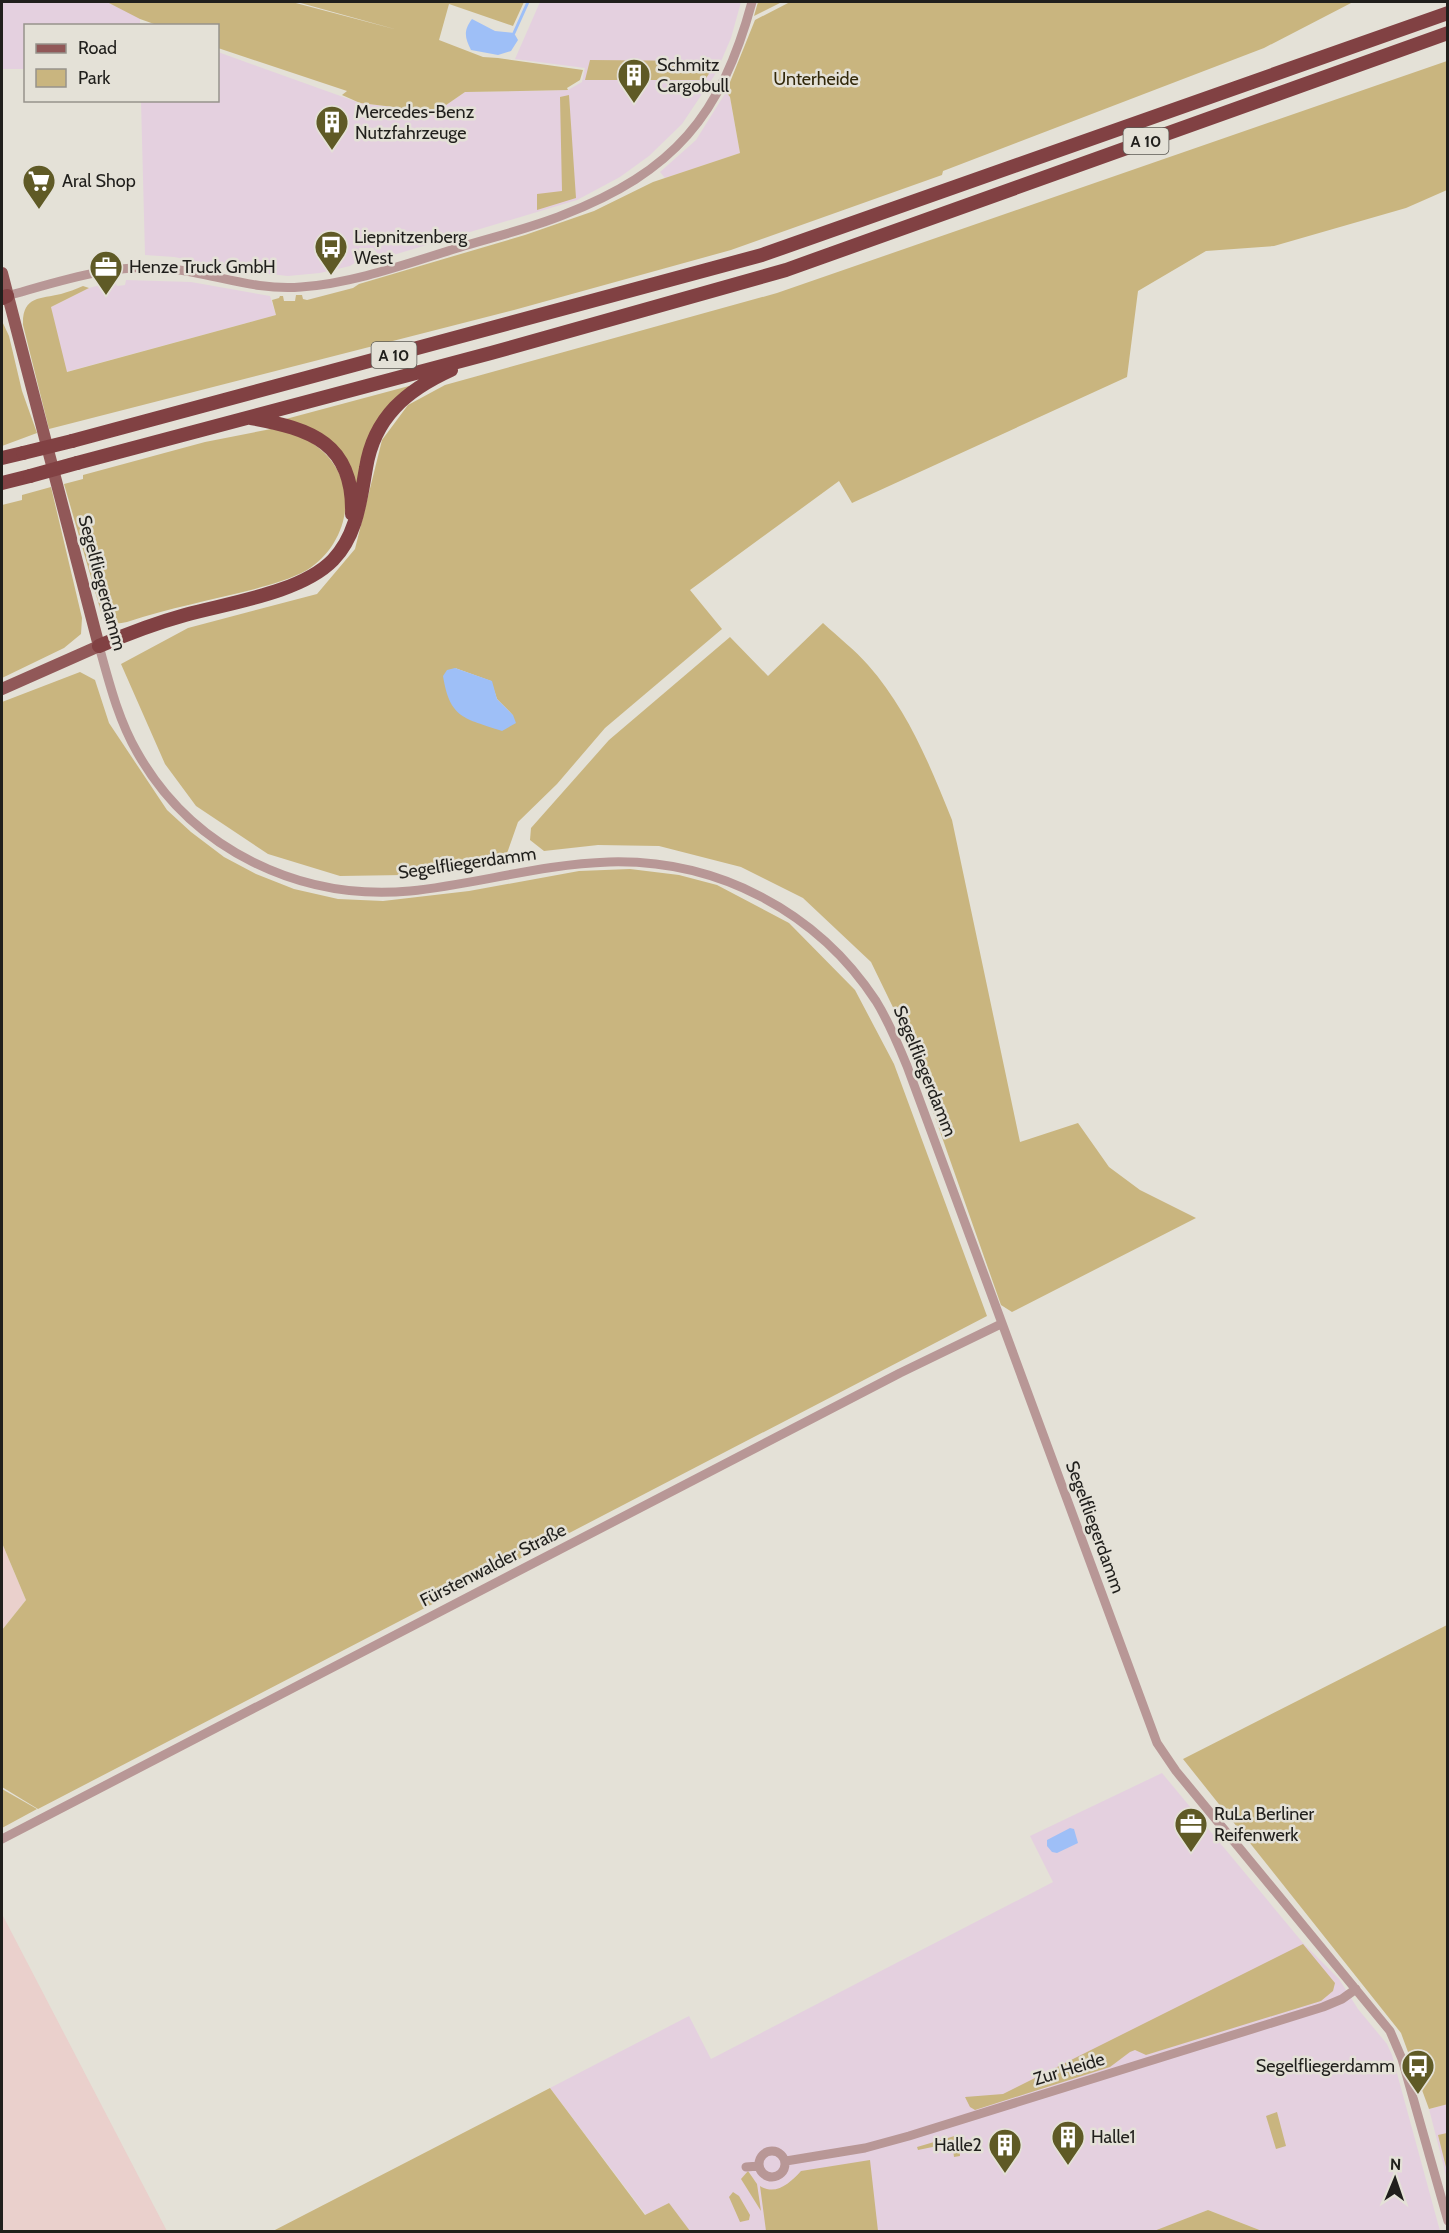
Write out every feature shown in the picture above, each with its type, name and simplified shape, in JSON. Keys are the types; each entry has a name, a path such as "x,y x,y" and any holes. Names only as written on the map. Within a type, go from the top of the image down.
{"highway":[{"name":"A 10","path":"2,459 762,255 1448,13"},
{"name":"A 10","path":"2,483 491,353 786,270 1448,33"},
{"path":"99,645 152,625 298,583 318,572 343,548 351,531 360,510 369,452 378,431 389,414 411,392 432,379 491,353"},
{"path":"244,417 295,428 316,437 332,450 343,466 350,485 351,531"}],"main road":[{"name":"Segelfliegerdamm","path":"2,273 4,297 99,645"},
{"path":"2,689 99,645"}],"street":[{"path":"4,297 117,268 170,269 276,287 315,285 405,264 561,216 627,185 660,163 680,145 698,124 720,88 734,59 752,2"},
{"name":"Segelfliegerdamm","path":"99,645 123,723 149,774 176,807 205,833 243,858 271,872 327,888 378,892 435,888 589,863 662,864 690,869 733,883 778,905 806,924 850,966 876,1002 894,1034 1157,1743 1176,1771 1390,2031 1397,2044 1448,2221"},
{"name":"Fürstenwalder Straße","path":"2,1839 900,1373 1001,1324"},
{"name":"Zur Heide","path":"786,2161 865,2148 909,2136 1323,2007 1342,1999 1356,1989"},
{"name":"Zur Heide","path":"770,2150 778,2151 786,2161 782,2173 774,2177 765,2175 759,2166 761,2157 770,2150"},
{"name":"Zur Heide","path":"746,2167 759,2166"}],"shaded area":[{"path":"2,2 107,2 140,19 140,24 24,24 24,69 2,69"},
{"path":"540,2 741,2 731,38 716,73 682,124 649,156 620,177 577,200 390,256 378,254 373,248 359,248 356,262 350,266 320,273 288,276 174,257 145,255 141,102 219,102 219,52 360,103 436,112 465,92 568,90 582,82 585,68 515,59"},
{"path":"726,92 730,97 740,153 665,178 660,172 696,140"},
{"path":"126,280 191,282 270,296 276,315 66,372 51,307 89,288 115,281 117,286 125,285"},
{"path":"2,1543 26,1600 2,1630"},
{"path":"1162,1773 1303,1943 1339,1979 1358,2009 1387,2044 1392,2055 1440,2231 1262,2231 1208,2210 1154,2232 658,2231 550,2088 689,2016 711,2059 1053,1882 1030,1836"},
{"path":"2,1914 167,2231 2,2231"},
{"path":"1447,2104 1447,2179 1429,2109"}],"green space":[{"path":"107,2 292,2 398,30 297,2 524,2 513,26 449,4 439,40 483,57 583,70 580,80 567,88 568,90 465,92 436,112 360,103 342,95 347,91 219,48 219,24 154,24"},
{"path":"758,2 782,2 754,16"},
{"name":"Unterheide","path":"790,2 1353,2 1264,48 943,171 942,175 731,250 514,310 49,429 23,325 26,309 34,300 83,286 89,288 51,307 67,372 276,315 272,300 280,296 283,296 284,301 295,301 296,295 302,295 303,299 307,300 353,288 359,284 525,235 594,211 653,182 740,153 730,97 726,92 755,20"},
{"path":"590,60 717,61 705,80 585,80"},
{"path":"1447,61 1447,190 1406,208 1274,246 1206,251 1138,291 1127,377 852,503 839,481 690,590 722,629 605,728 557,784 518,822 504,862 459,871 340,876 268,854 196,806 165,764 121,664 188,628 317,594 355,549 382,440 408,405 445,385 777,293","holes":["455,668 491,681 497,699 513,715"]},
{"path":"569,95 576,198 537,210 537,194 562,191 560,97"},
{"path":"2,321 9,336 22,391 37,433 2,446"},
{"path":"409,386 410,388 392,402 358,498 346,464 282,420"},
{"path":"271,429 293,434 312,443 335,465 340,475 346,502 344,515 341,528 327,552 307,570 288,579 127,622 108,621 101,612 64,484 83,479 83,475 205,442"},
{"path":"51,487 82,618 81,634 64,648 2,678 2,505 22,500 22,495"},
{"path":"823,623 863,659 894,700 926,758 952,820 1020,1142 1078,1123 1109,1167 1140,1190 1196,1218 1012,1312 1001,1305 905,1032 871,962 803,898 741,867 659,846 598,845 544,851 530,840 531,828 609,740 730,637 768,676"},
{"path":"80,672 95,680 109,723 167,810 224,857 256,874 294,889 338,899 383,901 469,891 579,871 630,869 679,875 717,885 789,923 855,990 894,1064 987,1316 38,1809 2,1787 2,1630 26,1600 2,1543 2,702"},
{"path":"1447,1625 1448,2104 1429,2109 1401,2033 1183,1759"},
{"path":"2,1789 37,1809 2,1828"},
{"path":"1303,1944 1335,1983 1333,1991 1321,2001 1146,2055 1135,2050 1110,2067 975,2110 970,2107 965,2097 1003,2094"},
{"path":"550,2088 645,2215 669,2203 690,2231 273,2231"},
{"path":"1277,2112 1286,2146 1276,2149 1266,2116"},
{"path":"1448,2133 1447,2171 1438,2135"},
{"path":"958,2135 960,2156 954,2157 952,2143 918,2150 917,2147"},
{"path":"870,2160 878,2231 766,2231 760,2186 766,2189 777,2189 787,2184 801,2171"},
{"path":"748,2171 757,2184 761,2211 741,2179"},
{"path":"733,2192 739,2196 750,2215 749,2220 740,2222 729,2197"},
{"path":"1208,2210 1262,2231 1154,2231"}],"water":[{"path":"472,19 495,31 514,33 518,40 511,51 498,55 471,50 466,34"},
{"path":"455,668 492,681 497,699 513,715 516,723 502,731 461,715 450,701 443,676 447,670"},
{"path":"1070,1828 1074,1829 1078,1843 1057,1853 1052,1852 1047,1846 1047,1840"}],"waterway":[{"path":"514,33 528,2"}],"place":[{"name":"Schmitz Cargobull","path":"634,104"},
{"name":"Mercedes-Benz Nutzfahrzeuge","path":"332,151"},
{"name":"Aral Shop","path":"39,210"},
{"name":"Liepnitzenberg West","path":"331,276"},
{"name":"Henze Truck GmbH","path":"106,296"},
{"name":"RuLa Berliner Reifenwerk","path":"1191,1853"},
{"name":"Segelfliegerdamm","path":"1418,2095"},
{"name":"Halle1","path":"1068,2166"},
{"name":"Halle2","path":"1005,2174"}]}
